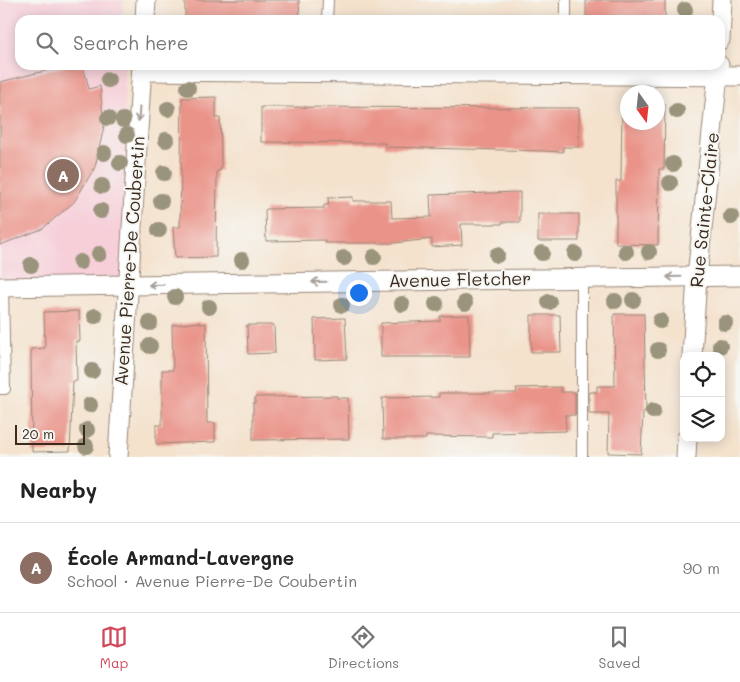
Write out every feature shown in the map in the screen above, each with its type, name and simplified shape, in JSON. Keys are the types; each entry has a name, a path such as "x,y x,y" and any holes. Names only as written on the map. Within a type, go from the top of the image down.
{"street":[{"path":"145,15 146,0"},
{"path":"721,15 722,0"},
{"name":"Avenue Pierre-De Coubertin","path":"118,457 142,70"},
{"path":"566,70 719,70 740,76"},
{"name":"Rue Sainte-Claire","path":"692,352 697,277 719,70"},
{"name":"Avenue Fletcher","path":"2,287 740,276"},
{"path":"686,457 687,442"}],"lane":[{"path":"327,15 328,0"},
{"path":"566,0 566,15"},
{"path":"582,278 582,457"},
{"path":"0,389 5,389 2,287"}],"shaded area":[{"path":"0,0 123,0 123,15 15,15 15,70 124,70 128,285 0,287"}],"building":[{"path":"185,0 299,0 300,15 185,15"},
{"path":"586,0 665,0 665,15 586,15"},
{"path":"49,70 84,70 89,89 100,86 104,126 95,167 74,202 42,229 0,245 0,82"},
{"path":"216,97 216,118 220,118 221,170 217,171 216,257 175,258 173,227 180,227 182,98"},
{"path":"261,107 579,108 579,147 563,147 563,152 385,147 385,143 261,142"},
{"path":"622,130 665,130 664,169 659,169 658,245 616,244 616,181 621,181"},
{"path":"520,192 520,222 461,224 462,245 432,247 432,239 393,243 325,243 325,240 266,241 265,210 267,209 324,208 324,205 329,205 328,198 353,197 353,201 391,201 392,218 431,217 430,195"},
{"path":"538,214 579,214 579,241 538,241"},
{"path":"79,311 80,341 76,341 77,381 73,381 70,451 32,452 31,349 45,348 44,312"},
{"path":"614,314 644,314 646,411 643,414 641,454 608,453 609,414 589,414 589,392 597,392 597,386 615,386"},
{"path":"469,315 470,357 381,357 381,323 440,321 440,316"},
{"path":"531,315 560,315 561,352 531,352"},
{"path":"345,318 347,359 315,360 314,319"},
{"path":"200,322 200,324 206,323 207,423 215,423 215,442 156,444 156,425 162,425 162,370 173,370 172,325"},
{"path":"247,325 274,325 275,353 248,354"},
{"path":"561,387 561,392 575,392 575,415 565,415 566,431 492,433 492,437 426,436 426,439 383,439 382,398 439,397 439,393 517,393 516,388"},
{"path":"337,396 337,398 348,398 349,439 253,440 253,403 255,403 255,397"}],"place":[{"name":"École Armand-Lavergne","path":"63,175"}]}
